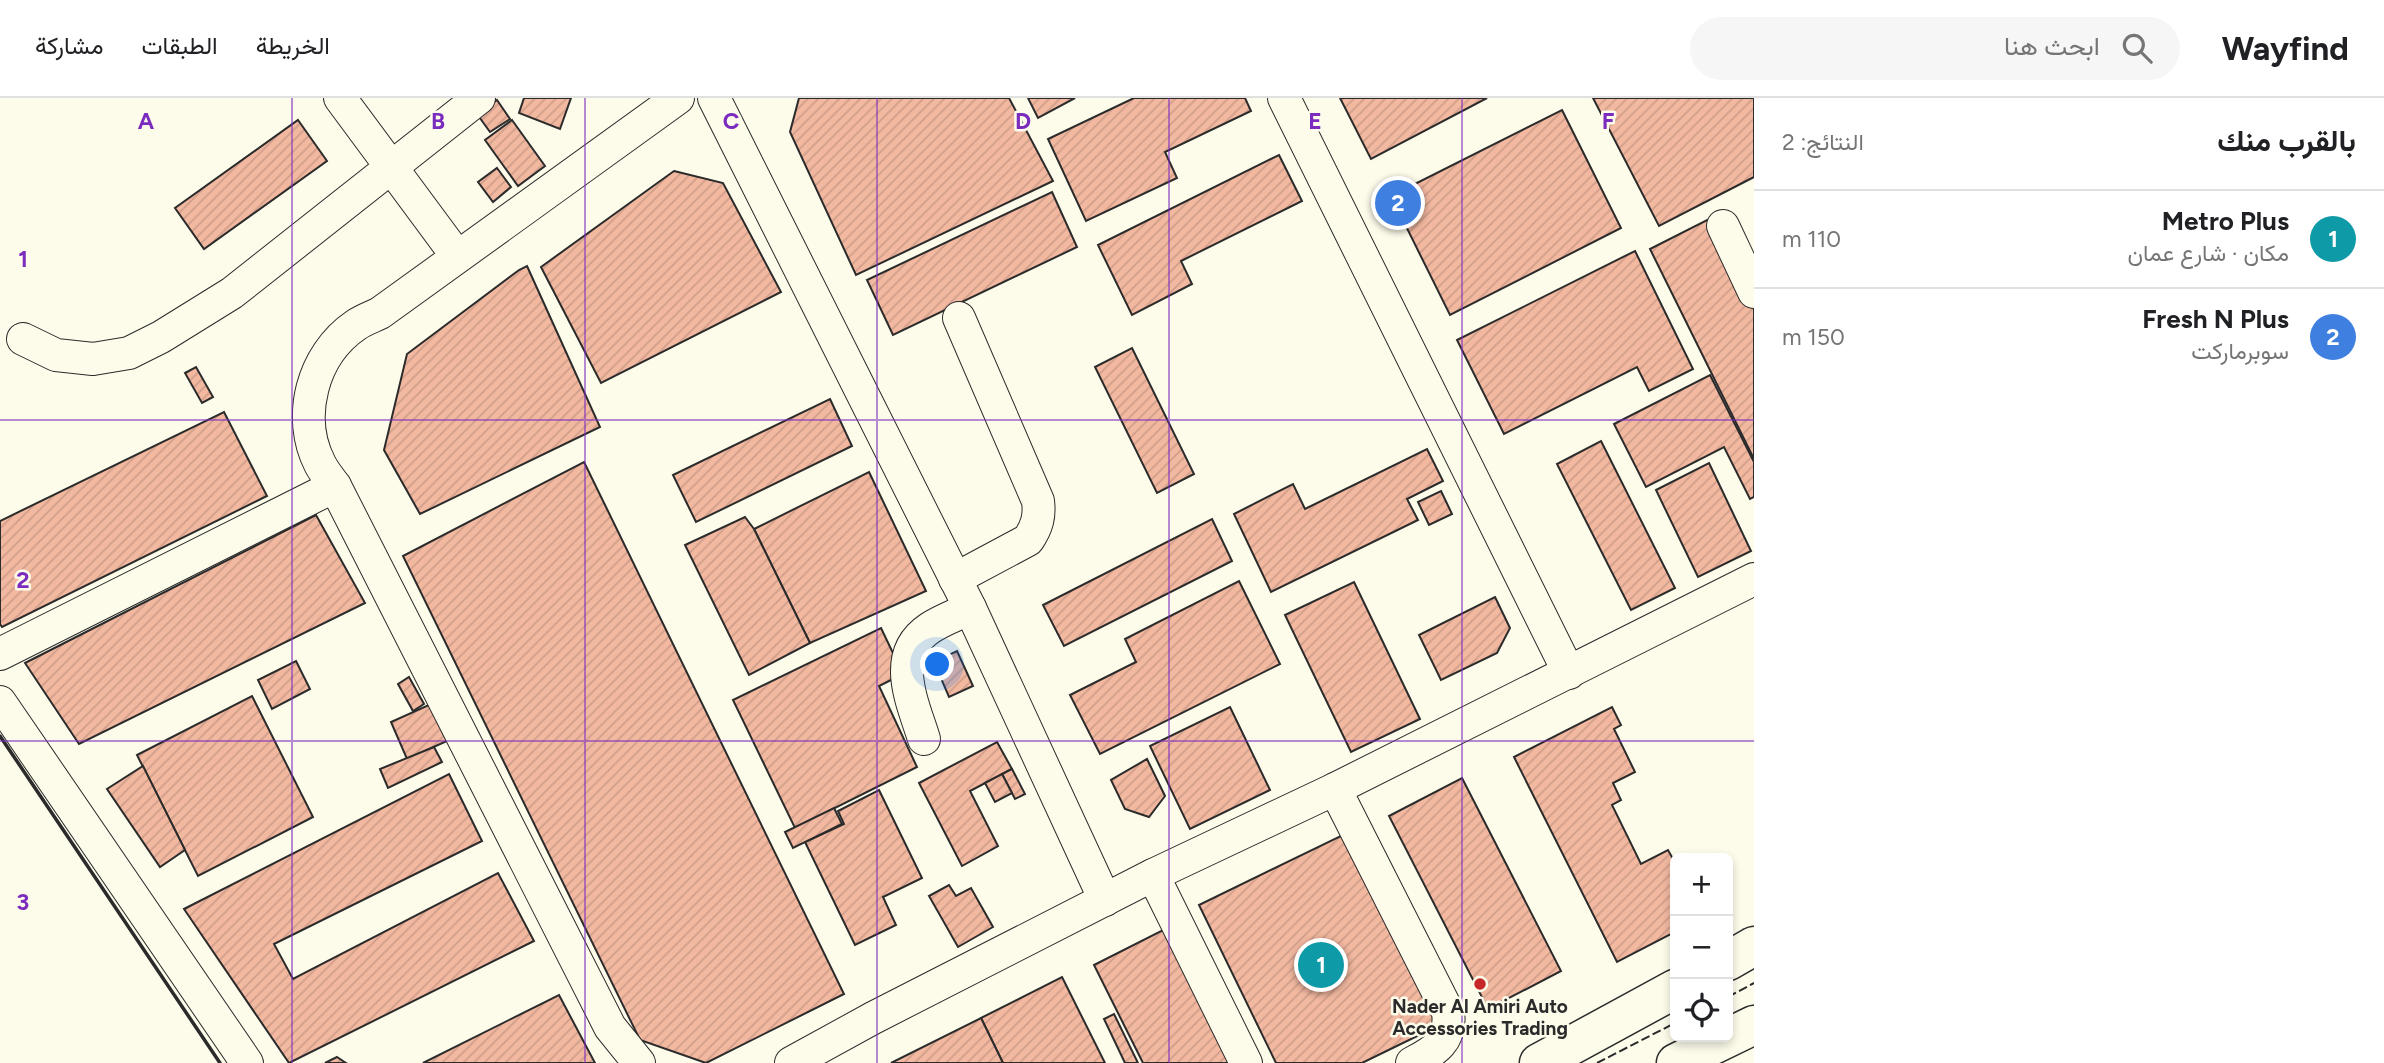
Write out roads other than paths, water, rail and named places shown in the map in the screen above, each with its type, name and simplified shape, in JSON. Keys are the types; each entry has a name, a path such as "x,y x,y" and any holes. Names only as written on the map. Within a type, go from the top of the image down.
{"main road":[{"path":"1733,958 1754,946"},
{"path":"1539,1063 1670,992"},
{"path":"1676,1063 1754,1025"}],"street":[{"path":"340,98 457,256"},
{"path":"23,339 57,355 93,359 129,353 161,337 232,293 479,98"},
{"path":"639,1063 610,1027 335,486 328,460 326,433 328,407 335,380 361,333 380,313 678,98"},
{"path":"714,98 970,608 1105,900"},
{"path":"1284,98 1569,673"},
{"path":"1723,226 1754,292"},
{"path":"955,579 1028,540 1035,530 1039,510 1038,501 958,318"},
{"path":"0,654 335,486"},
{"path":"791,1063 873,1018 1153,875 1335,789 1754,579"},
{"path":"924,739 906,685 907,663 912,646 928,629 970,608"},
{"path":"0,702 247,1063"},
{"path":"1335,789 1448,1012 1449,1022 1443,1043 1412,1063"},
{"path":"1153,875 1246,1063"},
{"path":"610,1027 618,1063"}],"place":[{"name":"Fresh N Plus","path":"1398,203"},
{"name":"Metro Plus","path":"1321,965"},
{"name":"Nader Al Amiri Auto Accessories Trading","path":"1480,984"}]}
